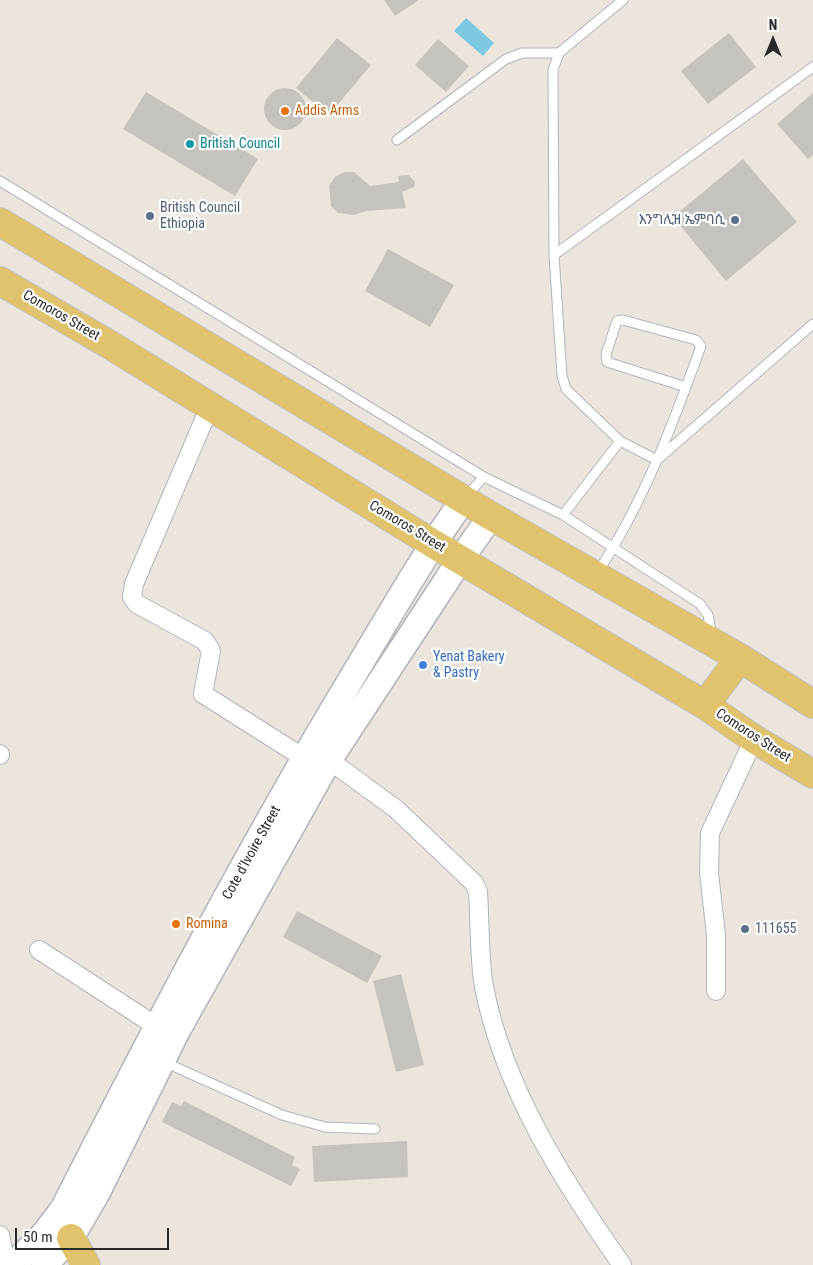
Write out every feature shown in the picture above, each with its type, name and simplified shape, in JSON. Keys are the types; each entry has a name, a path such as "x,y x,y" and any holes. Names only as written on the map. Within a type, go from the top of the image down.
{"main road":[{"path":"0,222 491,516 740,658 813,704"},
{"name":"Comoros Street","path":"0,281 112,346 460,560 705,705 754,739 813,774"},
{"name":"Cote d'Ivoire Street","path":"14,1265 44,1234 63,1208 156,1026 304,758 432,543 464,499"},
{"name":"Cote d'Ivoire Street","path":"44,1265 71,1238 97,1193 181,1024 330,760 460,560 491,516"},
{"path":"705,705 740,658"},
{"path":"71,1238 86,1265"}],"street":[{"path":"210,406 134,584 132,597 137,604 205,641 211,650 211,662 203,684 203,694 304,758"},
{"path":"716,991 716,935 709,873 710,833 754,739"},
{"path":"330,760 396,809 474,883 478,892 484,984 491,1016 515,1082 542,1140 568,1186 622,1265"},
{"path":"39,950 156,1026"},
{"path":"0,1235 6,1265"}],"lane":[{"path":"623,0 559,53 553,70 554,255 562,376 566,389 620,441 657,460"},
{"path":"397,140 506,59 522,54 559,53"},
{"path":"554,255 813,67"},
{"path":"0,181 484,477 563,515 700,604 708,614 714,643"},
{"path":"595,576 613,548 657,460 686,388 701,346 699,342 623,320 617,321 606,354 607,362 686,388"},
{"path":"657,460 813,324"},
{"path":"563,515 620,441"},
{"path":"464,499 484,477"},
{"path":"162,1061 282,1114 325,1127 375,1129"}],"water":[{"path":"466,18 494,43 483,56 454,31"}],"building":[{"path":"384,0 419,0 395,16"},
{"path":"729,33 756,67 708,104 681,71"},
{"path":"337,38 371,65 329,115 296,88"},
{"path":"438,39 469,66 446,92 415,65"},
{"name":"Addis Arms","path":"289,88 297,91 303,97 306,109 303,121 297,127 281,130 273,127 267,121 264,105 267,97 273,91"},
{"name":"British Council","path":"146,92 258,159 235,196 123,129"},
{"path":"813,93 813,155 808,159 777,124"},
{"name":"እንግሊዝ ኤምባሲ","path":"743,159 797,222 726,281 673,217"},
{"path":"344,172 354,172 370,186 399,182 398,176 409,175 415,182 414,187 402,192 406,208 366,211 354,215 338,213 331,206 329,186 335,177"},
{"path":"388,249 454,285 430,327 365,291"},
{"path":"297,911 382,956 367,983 283,937"},
{"path":"401,974 424,1065 396,1072 373,981"},
{"path":"184,1101 295,1157 292,1165 300,1169 291,1186 162,1122 172,1102 181,1106"},
{"path":"407,1141 408,1177 314,1182 312,1146"}],"place":[{"name":"Addis Arms","path":"285,111"},
{"name":"British Council","path":"190,144"},
{"name":"British Council Ethiopia","path":"150,216"},
{"name":"እንግሊዝ ኤምባሲ","path":"735,220"},
{"name":"Yenat Bakery & Pastry","path":"423,665"},
{"name":"Romina","path":"176,924"},
{"name":"111655","path":"745,929"}]}
